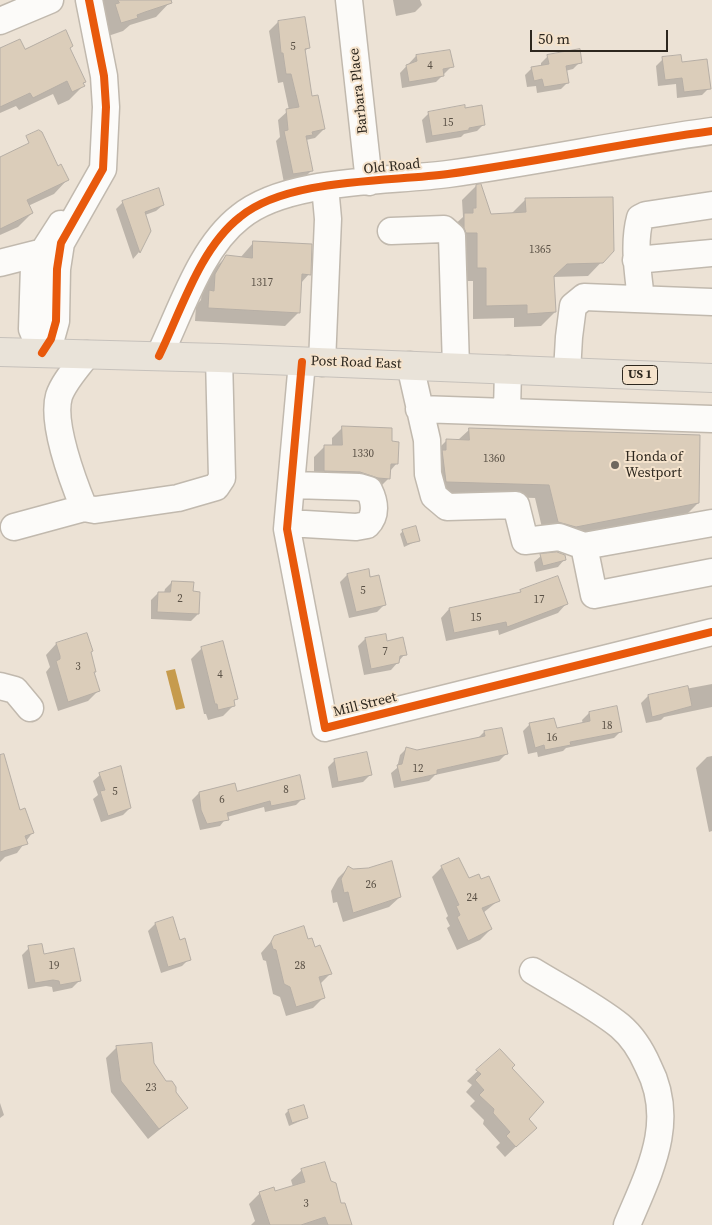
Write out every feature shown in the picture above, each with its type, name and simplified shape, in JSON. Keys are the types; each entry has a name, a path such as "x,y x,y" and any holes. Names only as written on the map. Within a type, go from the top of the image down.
{"main road":[{"name":"Post Road East","path":"0,352 219,358 712,378"}],"street":[{"path":"0,21 50,0"},
{"path":"89,0 104,76 106,107 103,169 61,243 57,269 56,321 51,339 42,353 34,338 31,320 34,266 89,179 103,147"},
{"name":"Barbara Place","path":"349,0 369,182"},
{"name":"Old Road","path":"159,356 204,260 230,226 251,208 271,200 326,186 449,174 712,130"},
{"name":"Mill Street","path":"326,186 328,220 312,362 287,529 326,728 712,632"},
{"path":"641,299 636,260 637,229 640,218 646,215 712,205"},
{"path":"391,231 444,229 452,236 456,367"},
{"path":"0,263 43,252"},
{"path":"636,260 712,252"},
{"path":"568,372 569,336 574,306 584,297 712,302"},
{"path":"84,508 66,454 57,409 60,393 87,354"},
{"path":"14,527 84,508 95,510 178,498 216,487 222,478 219,358"},
{"path":"410,365 427,440 428,474 434,496 447,507 516,505 525,541 559,537 584,546 712,523"},
{"path":"507,412 508,369"},
{"path":"419,410 712,419"},
{"path":"288,523 356,527 367,525 374,515 373,498 369,490 358,487 293,485"},
{"path":"584,546 594,595 712,572"},
{"path":"0,686 15,690 30,708"},
{"path":"532,971 620,1026 638,1045 651,1072 662,1103 661,1135 648,1175 627,1225"}],"shaded area":[{"path":"175,669 185,708 176,710 166,671"}],"building":[{"path":"118,0 171,0 172,3 137,15 138,18 121,23 115,4 119,3"},
{"path":"305,17 310,48 305,49 312,96 318,95 325,129 312,132 313,135 306,136 313,171 293,174 284,131 288,130 286,109 299,107 291,74 286,74 283,53 281,53 278,21"},
{"path":"66,30 73,46 70,48 86,82 83,83 85,86 72,92 67,81 33,98 30,93 0,107 0,48 20,39 25,49"},
{"path":"580,49 582,63 566,66 569,83 544,87 542,79 534,81 531,67 549,64 547,55"},
{"path":"450,50 454,67 443,69 444,76 409,82 406,65 417,61 416,55"},
{"path":"681,55 682,62 707,59 711,89 684,92 682,78 665,80 662,57"},
{"path":"465,105 465,108 482,105 485,125 469,128 469,130 432,136 428,112"},
{"path":"39,130 42,132 58,166 61,164 69,180 27,200 33,213 0,229 0,157 29,143 26,136"},
{"path":"481,184 491,214 526,212 525,198 613,197 614,251 603,263 567,264 554,276 556,312 527,314 527,305 486,306 486,268 477,268 477,233 466,233 464,228 464,213 473,213 473,208 476,208 476,185"},
{"path":"159,188 164,205 145,212 151,231 140,253 122,201"},
{"path":"253,241 312,244 311,275 302,274 300,313 208,308 209,290 214,291 215,274 226,255 252,258"},
{"path":"342,426 392,428 392,441 399,442 398,464 391,464 390,479 378,478 360,472 324,471 324,445 342,445"},
{"path":"469,428 700,435 699,503 576,527 558,522 549,485 446,482 442,450 446,450 446,439 469,440"},
{"path":"416,526 420,541 407,544 402,530"},
{"path":"557,552 565,555 566,560 543,566 540,554"},
{"path":"369,569 370,577 379,575 386,605 356,612 347,574"},
{"path":"558,576 568,604 507,627 506,622 454,633 449,608 521,592 520,590"},
{"path":"172,581 194,582 193,591 200,592 199,614 157,612 158,592 170,592"},
{"path":"87,633 93,651 91,652 96,672 94,672 100,691 68,702 56,661 60,659 60,656 56,643"},
{"path":"386,634 387,641 403,637 407,655 400,656 399,663 371,669 365,638"},
{"path":"223,641 238,699 234,700 235,706 218,710 201,647"},
{"path":"688,686 692,706 652,717 648,695"},
{"path":"617,706 622,732 570,742 571,745 545,750 544,745 535,748 529,723 554,718 557,728 590,721 589,712"},
{"path":"502,728 508,754 437,770 437,774 401,782 397,765 402,764 406,747 417,750 485,736 484,731"},
{"path":"367,752 372,775 338,782 334,759"},
{"path":"4,754 20,810 25,808 34,833 25,836 28,844 0,852 0,755"},
{"path":"121,766 131,808 108,816 100,791 105,790 99,773"},
{"path":"300,775 305,799 271,806 270,801 227,813 229,820 207,824 201,810 199,792 235,783 237,791"},
{"path":"459,858 469,878 479,874 481,879 489,876 500,901 482,908 492,929 468,941 457,917 460,915 456,906 459,905 441,866"},
{"path":"392,861 401,897 353,913 348,892 344,893 341,879 348,866 353,869 368,868"},
{"path":"173,917 180,940 185,938 191,960 168,967 155,923"},
{"path":"304,926 308,939 312,938 315,947 320,945 332,974 319,977 325,998 296,1007 290,987 284,984 276,950 273,949 271,942 274,936"},
{"path":"42,944 44,954 74,948 81,981 60,985 59,981 53,980 35,983 28,946"},
{"path":"152,1043 154,1063 166,1081 172,1081 176,1087 176,1092 188,1108 159,1129 121,1081 116,1046"},
{"path":"500,1049 515,1065 512,1068 544,1102 529,1119 537,1128 516,1147 506,1136 510,1132 493,1113 494,1109 479,1095 484,1090 475,1080 481,1074 476,1070"},
{"path":"304,1105 308,1118 292,1123 288,1110"},
{"path":"325,1162 331,1181 336,1183 341,1203 345,1203 352,1225 328,1225 325,1217 301,1225 270,1225 259,1192 274,1187 275,1191 305,1182 301,1169"}],"cycle path":[{"path":"42,353 51,339 56,321 57,269 61,243 103,169 106,107 104,76 89,0"},
{"path":"159,356 193,281 214,245 240,217 260,204 311,188 448,174 712,131"},
{"path":"302,362 287,529 325,728 712,632"}],"place":[{"name":"Honda of Westport","path":"615,465"}]}
